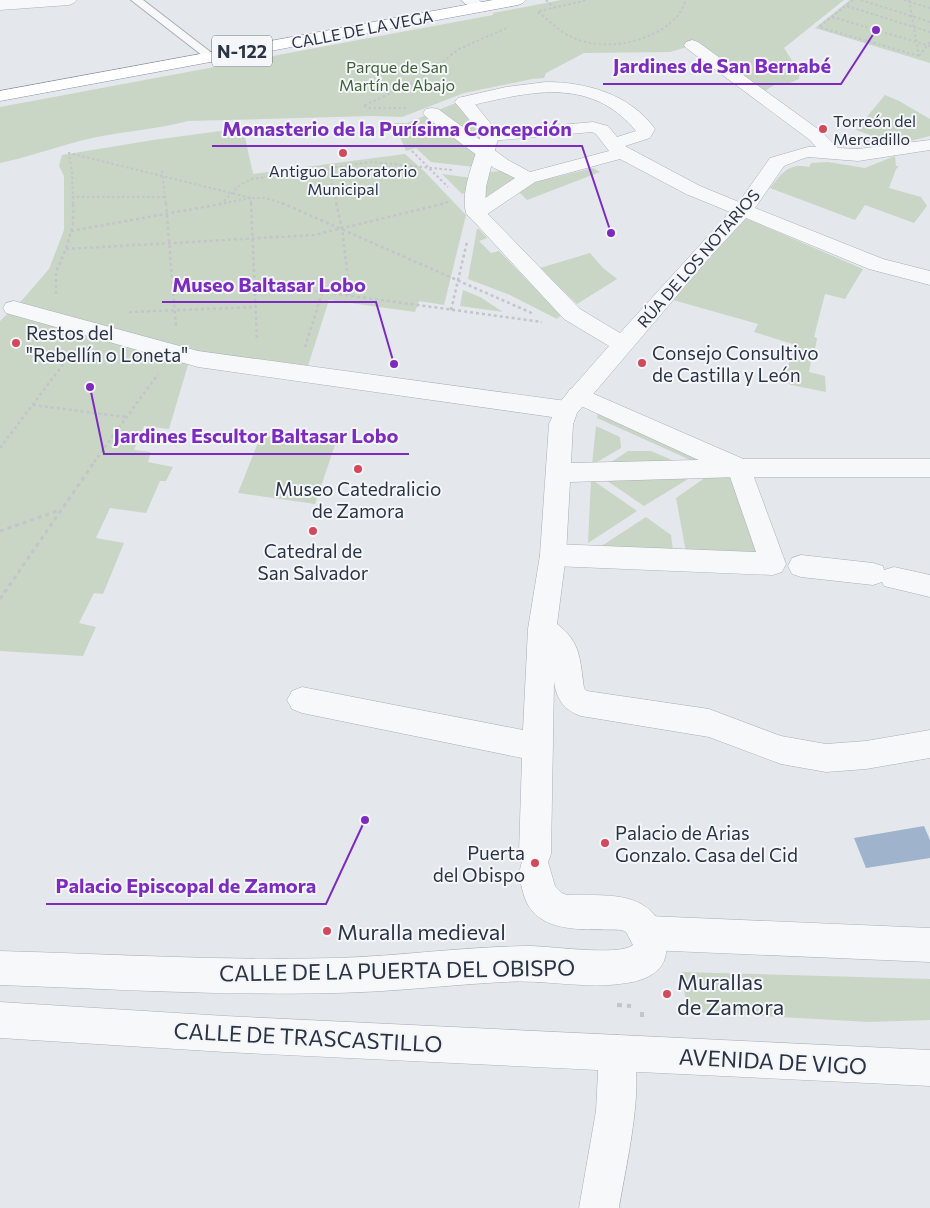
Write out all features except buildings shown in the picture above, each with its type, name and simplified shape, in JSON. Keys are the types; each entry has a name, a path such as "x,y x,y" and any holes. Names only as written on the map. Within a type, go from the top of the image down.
{"highway":[{"name":"CALLE DE LA VEGA","path":"2,96 211,57 473,4 518,0"}],"street":[{"path":"0,5 69,0"},
{"path":"692,46 816,136 832,153"},
{"path":"534,86 580,88 625,109 647,130 644,134 617,148 528,178 470,203 481,174 488,144 488,131 464,102 534,86"},
{"path":"432,113 488,144 501,164 528,178"},
{"path":"488,144 593,127 602,130 617,148 693,190 744,209 876,264 930,278"},
{"name":"RÚA DE LOS NOTARIOS","path":"572,402 698,257 744,209 772,167 780,161 802,153 858,155 930,145"},
{"path":"470,203 569,312 628,339"},
{"path":"14,308 178,354 225,364 600,404 743,468 785,565"},
{"path":"572,402 561,424 555,526 542,629 537,747 536,890 549,907 559,911 626,915 636,919 648,933 930,945"},
{"path":"558,473 743,468 930,468"},
{"path":"552,555 785,565 883,576 930,586"},
{"path":"542,629 553,637 564,650 570,690 576,700 581,703 708,724 781,750 818,757 840,758 866,755 930,744"},
{"path":"302,700 537,747"},
{"name":"CALLE DE LA PUERTA DEL OBISPO","path":"0,968 311,976 532,963 627,968 644,961 650,953 648,933"},
{"name":"CALLE DE TRASCASTILLO","path":"0,1020 617,1053"},
{"path":"599,1208 615,1116 618,1080 617,1053"},
{"name":"AVENIDA DE VIGO","path":"617,1053 930,1068"}],"lane":[{"path":"136,0 211,57"}],"path":[{"path":"546,0 555,8"},
{"path":"537,12 573,38 598,44 619,43 644,38 670,24 684,9 686,0"},
{"path":"853,0 819,27 919,56"},
{"path":"861,0 930,22"},
{"path":"904,0 930,8"},
{"path":"909,1 919,56"},
{"path":"846,5 930,32"},
{"path":"832,17 928,46"},
{"path":"413,107 384,109 363,106 417,81 459,49 514,26"},
{"path":"919,56 930,42"},
{"path":"412,151 470,203"},
{"path":"52,318 56,314 56,272 71,231 72,173 69,153 251,198"},
{"path":"223,202 240,185 252,179 372,162 481,174"},
{"path":"329,168 342,228 350,297"},
{"path":"0,599 60,510 126,418 159,373 178,354 164,176 162,171"},
{"path":"72,197 165,197"},
{"path":"251,198 257,307 257,344"},
{"path":"71,231 223,202 251,198 273,199 342,228 548,322 256,283"},
{"path":"66,249 314,235 470,203"},
{"path":"451,310 458,281 470,203"},
{"path":"303,352 322,293"},
{"path":"126,312 257,307"},
{"path":"0,448 90,330"},
{"path":"32,405 126,418"},
{"path":"0,532 60,510"}],"green space":[{"name":"Parque de San Martín de Abajo","path":"561,0 844,0 784,48 800,73 799,79 790,83 776,84 763,92 697,44 670,52 584,53 546,73 544,78 464,93 402,117 372,116 188,121 97,137 0,163 0,107 493,15 493,13"},
{"path":"850,0 930,0 930,63 815,28"},
{"path":"885,95 930,119 930,136 880,146 863,142 870,135 856,130"},
{"path":"456,103 481,135 480,145 436,111"},
{"path":"429,114 476,151 474,167 431,162 416,148 406,151 394,123 407,123"},
{"path":"243,128 253,174 405,154 466,215 444,305 419,301 415,312 329,300 308,366 190,358 169,429 144,426 134,450 151,452 148,462 173,467 166,481 160,481 146,513 110,508 96,538 124,543 103,594 94,593 79,623 96,627 83,656 0,651 0,321 24,298 49,269 64,230 64,176 59,166 62,155"},
{"path":"895,156 896,166 899,166 889,188 921,197 927,206 914,223 865,205 855,220 770,188 786,170 795,166 809,167 811,163 828,162 865,168"},
{"path":"593,168 600,172 527,200 518,191 528,184"},
{"path":"509,170 517,177 483,201 490,172"},
{"path":"442,174 472,178 468,192 462,194"},
{"path":"745,218 863,269 845,299 825,294 814,337 817,338 809,372 825,376 826,392 791,385 783,380 796,345 754,332 758,324 673,300 706,258"},
{"path":"477,229 487,238 479,241 491,253 499,251 561,315 557,319 510,295 468,279"},
{"path":"590,253 603,268 617,279 577,304 540,268"},
{"path":"463,290 480,297 503,312 460,306"},
{"path":"599,409 704,455 697,463 597,418"},
{"path":"596,426 620,437 621,448 592,465"},
{"path":"261,435 335,445 315,504 238,493"},
{"path":"628,451 651,451 679,463 607,465"},
{"path":"709,475 734,475 761,555 686,552 676,498"},
{"path":"693,476 644,506 603,478"},
{"path":"591,479 637,511 588,543"},
{"path":"646,517 671,535 673,551 597,549"},
{"path":"682,972 930,979 930,1020 869,1022 687,1012"}],"water":[{"path":"924,826 930,840 930,858 866,868 854,838"}],"place":[{"name":"Jardines de San Bernabé","path":"876,30"},
{"name":"Torreón del Mercadillo","path":"823,129"},
{"name":"Antiguo Laboratorio Municipal","path":"343,153"},
{"name":"Monasterio de la Purísima Concepción","path":"611,233"},
{"name":"Restos del \"Rebellín o Loneta\"","path":"16,343"},
{"name":"Consejo Consultivo de Castilla y León","path":"642,363"},
{"name":"Museo Baltasar Lobo","path":"394,364"},
{"name":"Jardines Escultor Baltasar Lobo","path":"90,387"},
{"name":"Museo Catedralicio de Zamora","path":"358,469"},
{"name":"Catedral de San Salvador","path":"313,531"},
{"name":"Palacio Episcopal de Zamora","path":"365,820"},
{"name":"Palacio de Arias Gonzalo. Casa del Cid","path":"605,843"},
{"name":"Puerta del Obispo","path":"535,863"},
{"name":"Muralla medieval","path":"327,931"},
{"name":"Murallas de Zamora","path":"667,994"}]}
